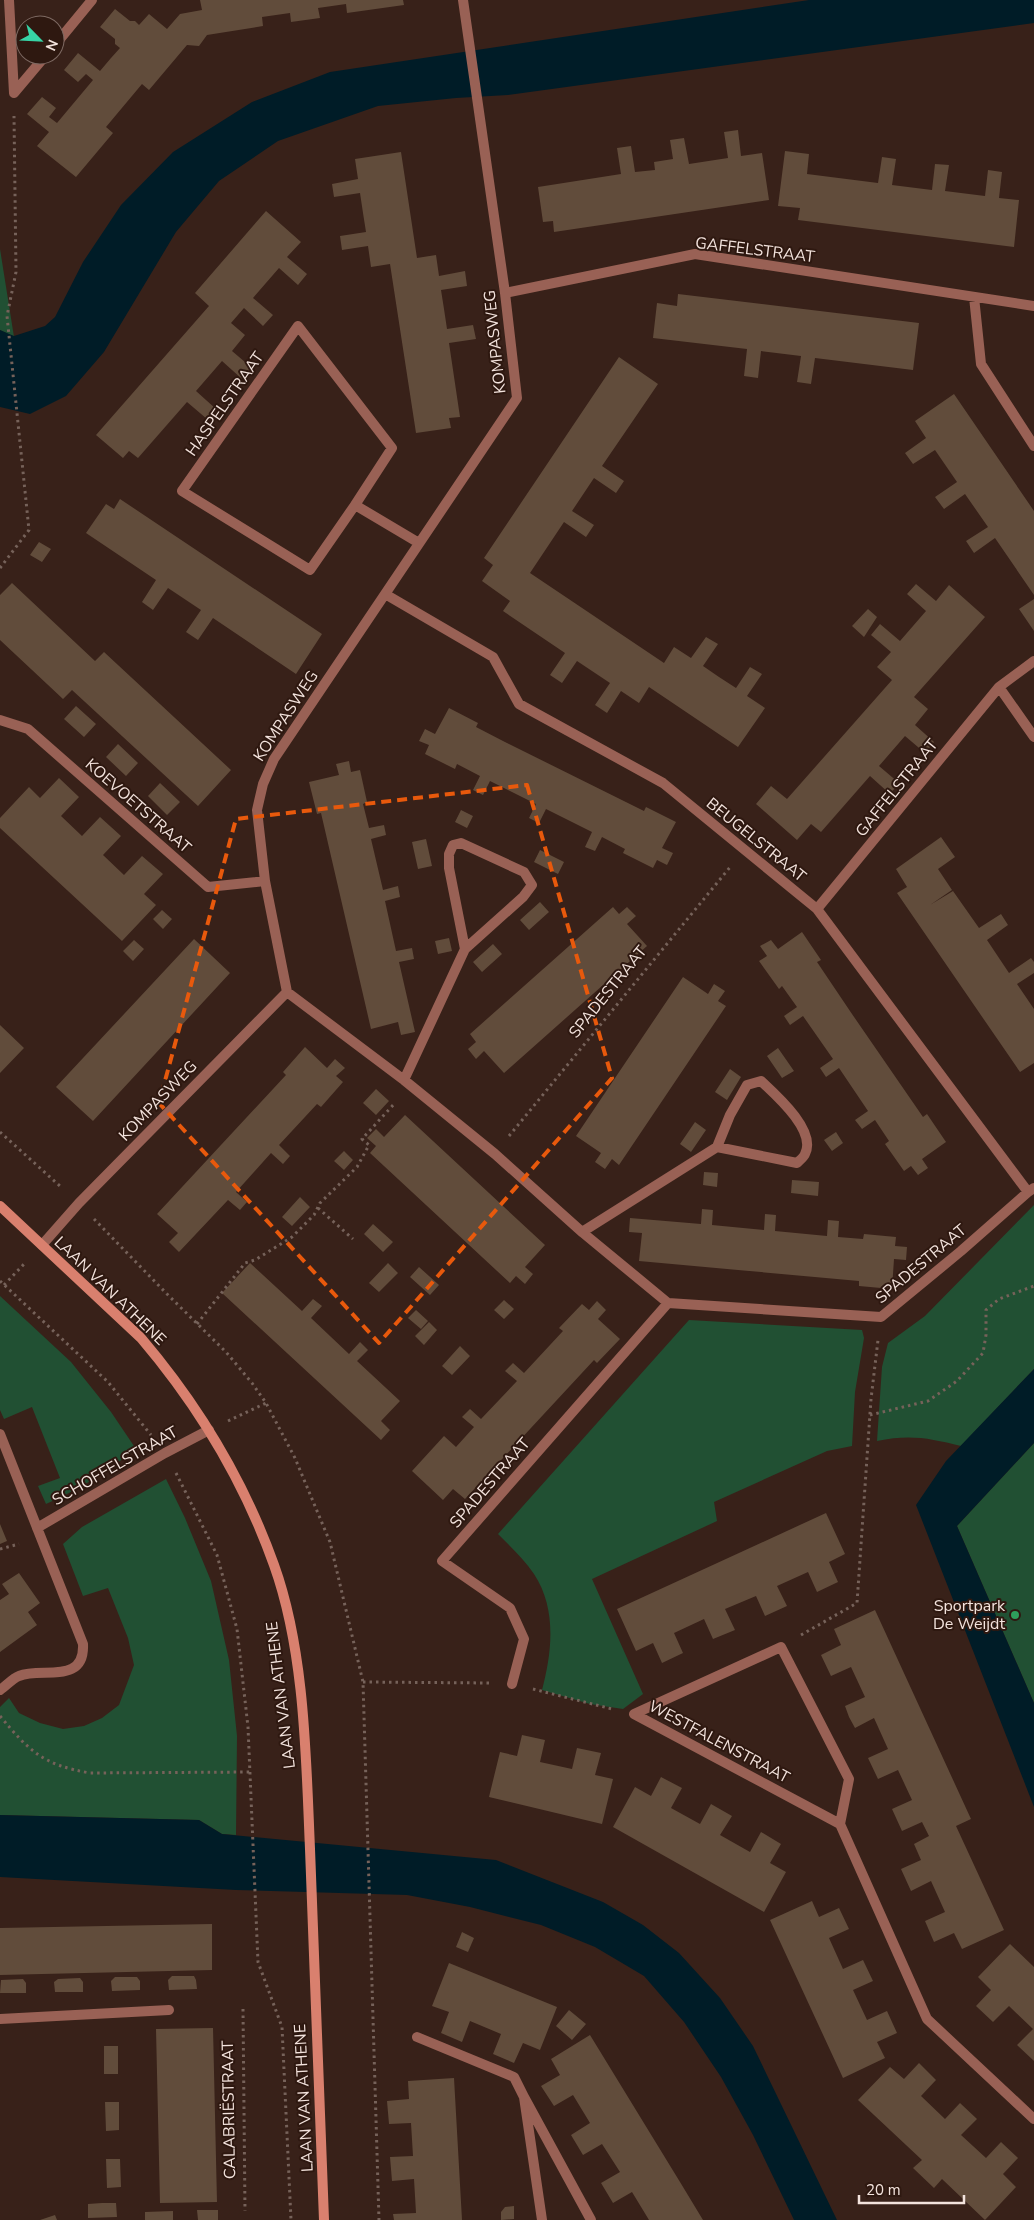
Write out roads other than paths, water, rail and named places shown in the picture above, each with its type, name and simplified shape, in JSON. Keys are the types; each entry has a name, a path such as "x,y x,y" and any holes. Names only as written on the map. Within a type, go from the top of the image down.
{"street":[{"path":"9,0 14,93 38,65"},
{"path":"65,32 92,0"},
{"name":"KOMPASWEG","path":"42,1245 79,1204 287,992 265,881 257,810 263,784 274,758 517,398 505,293 463,0"},
{"name":"GAFFELSTRAAT","path":"505,293 695,254 1034,306"},
{"path":"974,297 981,364 1034,446"},
{"name":"HASPELSTRAAT","path":"298,326 392,448 355,505 310,570 182,491 298,326"},
{"path":"355,505 419,543"},
{"name":"BEUGELSTRAAT","path":"385,594 493,657 519,704 663,783 817,909 1031,1190"},
{"name":"GAFFELSTRAAT","path":"817,909 1000,687 1034,661"},
{"path":"1000,687 1034,737"},
{"name":"KOEVOETSTRAAT","path":"0,720 28,729 208,887 265,881"},
{"path":"404,1080 465,950 523,897 532,885 524,872 461,843 453,845 449,854 449,868 465,950"},
{"path":"287,992 404,1080 495,1154 582,1232 668,1303"},
{"path":"582,1232 717,1146 730,1116 747,1085 760,1081 801,1124 806,1142 806,1154 797,1163 717,1146"},
{"name":"SPADESTRAAT","path":"512,1684 524,1638 510,1608 442,1561 668,1303 881,1317 1031,1190"},
{"name":"LAAN VAN ATHENE","path":"0,1206 141,1338 178,1384 209,1430 244,1492 274,1566 290,1625 304,1748 324,2220"},
{"name":"SCHOFFELSTRAAT","path":"37,1528 165,1453 209,1430"},
{"name":"SCHOFFELSTRAAT","path":"0,1434 82,1644 83,1655 78,1664 70,1669 60,1673 19,1676 0,1690"},
{"name":"WESTFALENSTRAAT","path":"781,1647 849,1778 840,1824 634,1714 781,1647"},
{"path":"840,1824 927,2019 1034,2119"},
{"path":"0,2018 169,2010"},
{"path":"418,2038 514,2077 591,2220"},
{"path":"524,2097 542,2220"}],"water":[{"path":"809,0 1034,0 1034,23 508,95 378,106 278,141 219,181 176,232 104,352 66,396 30,414 0,407 0,330 14,336 45,326 55,317 83,262 121,205 173,152 252,102 330,72"},
{"path":"1034,1369 1034,1443 957,1526 1034,1703 1034,1807 916,1505 946,1461"},
{"path":"0,1815 199,1820 222,1834 496,1860 603,1902 643,1925 679,1953 720,1998 753,2046 837,2220 794,2220 753,2135 721,2077 684,2022 644,1976 595,1947 541,1925 470,1907 407,1895 236,1890 0,1877"}],"place":[{"name":"Sportpark De Weijdt","path":"1015,1615"}]}
